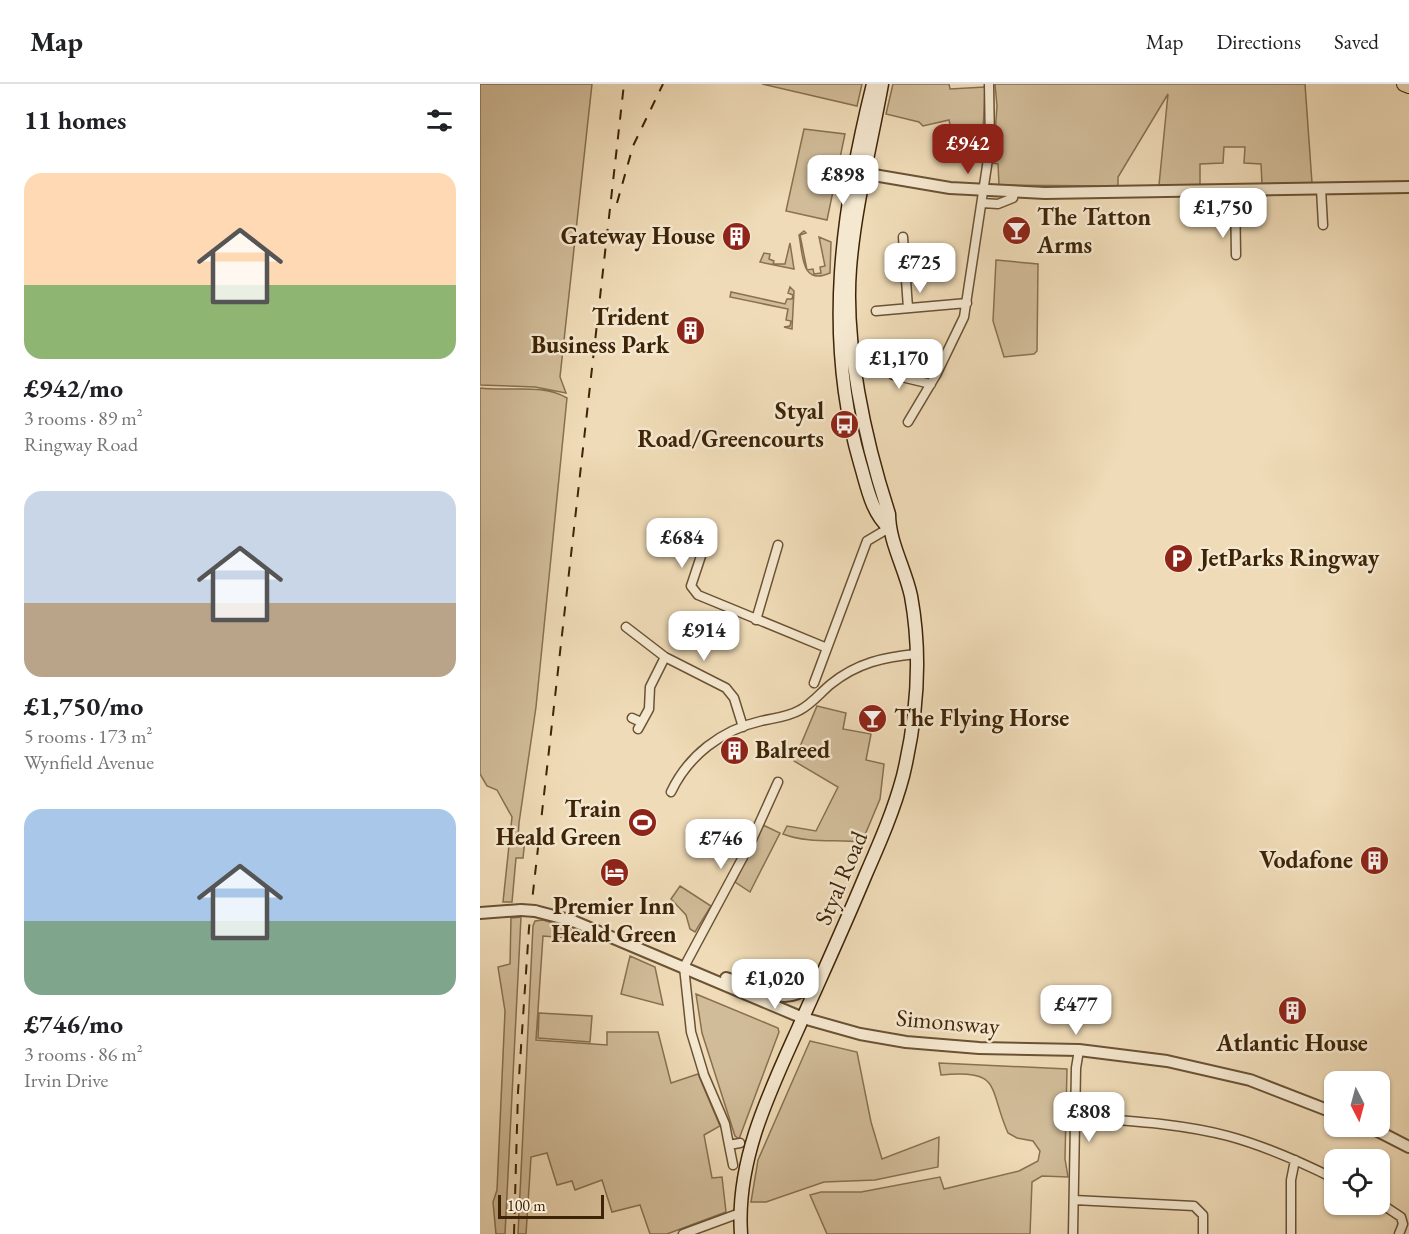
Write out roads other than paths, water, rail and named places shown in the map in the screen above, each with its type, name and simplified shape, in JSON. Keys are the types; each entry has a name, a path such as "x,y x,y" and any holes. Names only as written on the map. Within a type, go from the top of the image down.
{"highway":[{"path":"1404,84 1409,86"}],"main road":[{"name":"Styal Road","path":"741,1234 740,1213 748,1154 766,1101 886,826 902,778 915,713 916,654 911,596 889,528 889,514 866,428 852,337 850,269 859,173 873,84"},
{"name":"Styal Road","path":"859,173 882,84"}],"street":[{"path":"908,422 961,328 967,303 991,132 989,84"},
{"path":"859,173 984,191 1014,192 1409,187"},
{"path":"1321,189 1323,225"},
{"path":"1235,191 1236,255"},
{"path":"982,203 1004,202 1013,198 1014,192"},
{"path":"903,237 908,308"},
{"path":"876,311 967,303"},
{"path":"889,367 893,375 931,384"},
{"path":"814,683 867,542 889,528"},
{"path":"707,538 691,586 698,595 827,648"},
{"path":"756,620 778,545"},
{"path":"626,627 665,657 731,692 743,727"},
{"path":"671,792 692,758 743,727 801,710 842,675 859,666 877,659 916,654"},
{"path":"632,718 640,726 649,709 650,687 665,657"},
{"path":"733,1165 725,1124 693,1040 684,967 750,844 778,782"},
{"name":"Simonsway","path":"480,913 535,911 573,921 803,1018 860,1034 906,1042 979,1048 1079,1050 1167,1061 1250,1080 1324,1109"},
{"path":"714,980 727,978 783,997 794,997 820,979"},
{"path":"1073,1234 1076,1068 1079,1050"},
{"path":"1076,1117 1175,1126 1217,1134 1295,1160 1324,1174"},
{"path":"1389,1137 1409,1147"},
{"path":"729,1144 740,1143"},
{"path":"1291,1234 1291,1180 1295,1160"},
{"path":"1074,1200 1194,1206 1203,1215 1203,1234"},
{"path":"1390,1210 1401,1217 1404,1224 1399,1234"},
{"path":"683,1234 740,1213"}],"railway":[{"path":"514,1234 518,1092 529,928 624,84"},
{"path":"617,203 633,146 663,84"}],"place":[{"name":"The Tatton Arms","path":"1016,231"},
{"name":"Gateway House","path":"736,236"},
{"name":"Trident Business Park","path":"690,331"},
{"name":"Styal Road/Greencourts","path":"845,425"},
{"name":"JetParks Ringway","path":"1179,558"},
{"name":"The Flying Horse","path":"873,718"},
{"name":"Balreed","path":"734,750"},
{"name":"Train Heald Green","path":"642,823"},
{"name":"Vodafone","path":"1374,860"},
{"name":"Premier Inn Heald Green","path":"614,873"},
{"name":"Atlantic House","path":"1292,1010"}]}
